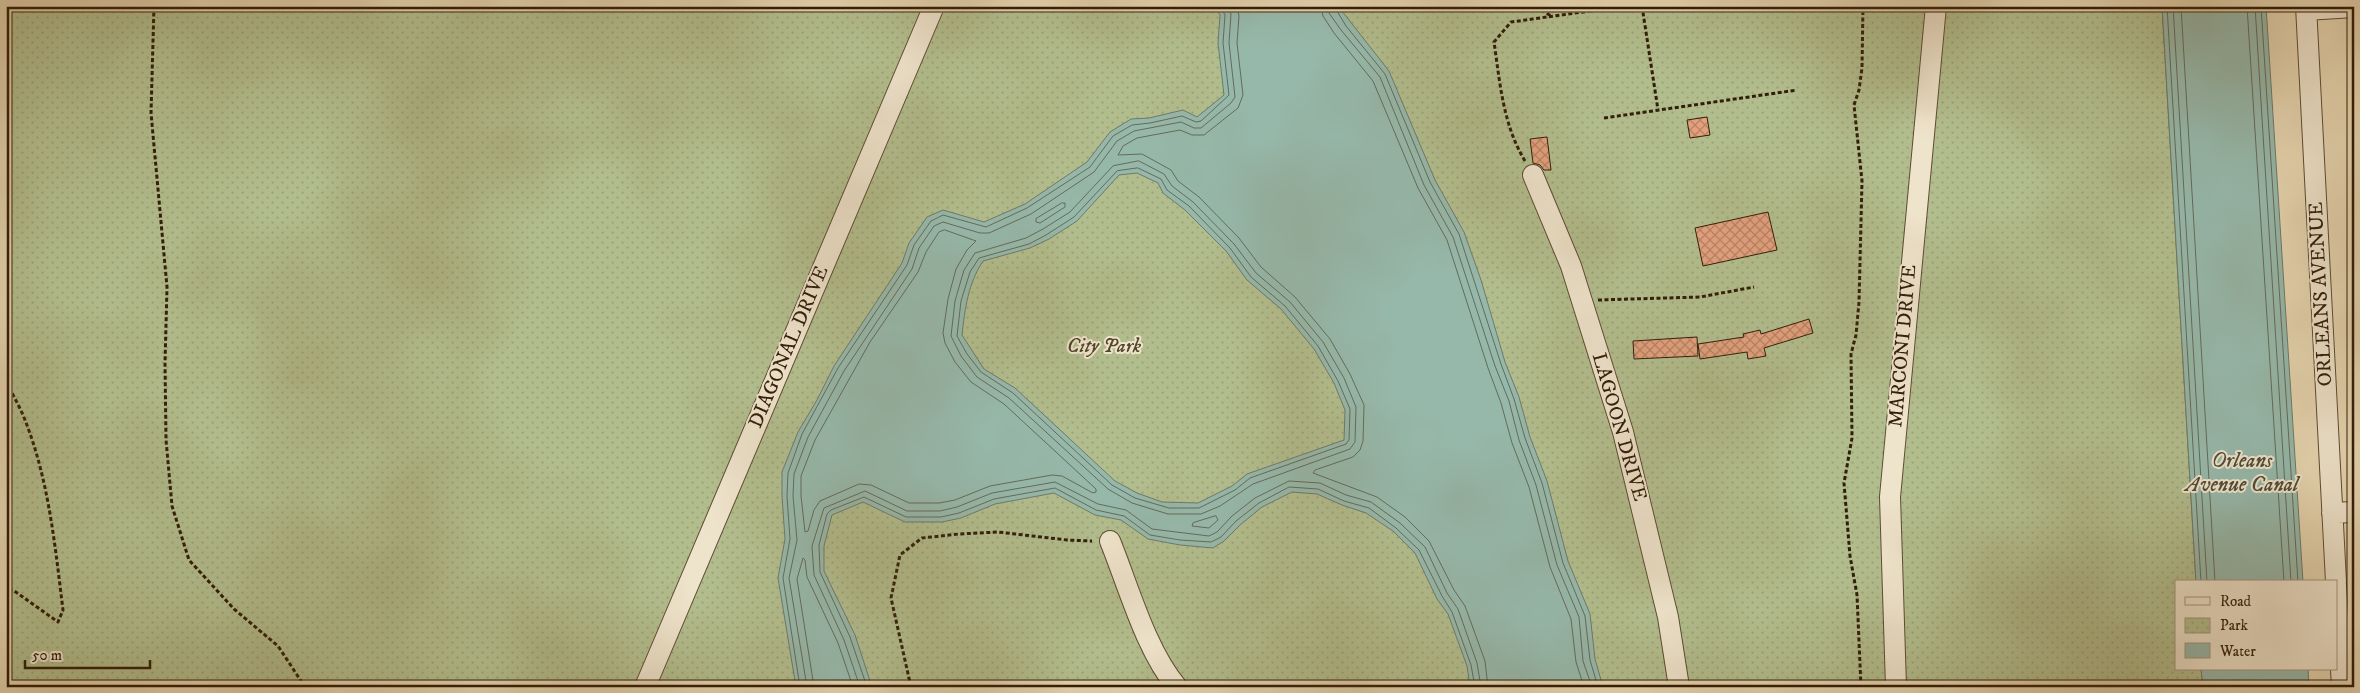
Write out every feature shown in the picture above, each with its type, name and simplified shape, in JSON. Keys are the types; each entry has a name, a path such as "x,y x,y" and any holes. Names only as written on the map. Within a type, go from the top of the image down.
{"street":[{"name":"DIAGONAL DRIVE","path":"645,687 934,6"},
{"name":"MARCONI DRIVE","path":"1896,687 1890,497 1936,6"},
{"path":"2306,8 2354,7"},
{"name":"ORLEANS AVENUE","path":"2306,8 2336,580"},
{"name":"LAGOON DRIVE","path":"1533,175 1571,266 1623,432 1668,617 1679,687"},
{"path":"2332,513 2354,512"},
{"path":"1110,541 1151,646 1168,677 1176,687"},
{"name":"ORLEANS AVENUE","path":"2338,618 2342,687"}],"path":[{"path":"154,6 151,113 167,287 165,363 166,440 172,506 189,560 234,609 278,646 305,687"},
{"path":"1536,6 1552,16"},
{"path":"1533,175 1514,145 1503,107 1494,42 1511,22 1626,6"},
{"path":"1642,6 1658,110"},
{"path":"1861,687 1856,595 1850,556 1844,483 1852,438 1851,354 1856,335 1859,302 1862,181 1854,105 1859,90 1862,68 1863,6"},
{"path":"1604,118 1797,90"},
{"path":"1582,301 1700,297 1754,287"},
{"path":"6,382 25,419 38,458 51,516 63,610 58,622 13,590 6,590"},
{"path":"911,687 890,598 900,555 922,538 998,532 1067,540 1110,541"}],"green space":[{"name":"City Park","path":"6,6 2162,6 2196,580 2175,580 2175,670 2201,670 2203,687 6,687"}],"water":[{"path":"1214,6 1338,6 1389,71 1435,180 1464,232 1481,280 1505,362 1519,397 1530,437 1547,481 1568,561 1590,614 1595,659 1603,687 1470,687 1467,666 1448,614 1437,599 1415,553 1393,531 1366,513 1317,494 1292,492 1262,507 1224,541 1213,548 1180,545 1148,539 1121,520 1095,515 1054,493 995,504 961,518 942,522 905,522 863,502 832,515 824,546 824,571 855,635 872,687 796,687 778,578 785,539 782,472 798,432 834,366 902,263 909,243 927,217 943,210 984,222 1025,204 1087,162 1110,132 1131,119 1149,118 1183,110 1197,117 1224,95 1218,43 1220,15","holes":["1137,173 1158,183 1163,193 1185,210 1226,251 1247,280 1281,309 1314,349 1334,383 1345,410 1344,440 1247,474 1232,486 1198,503 1162,502 1137,493 1115,481 1015,388 984,369 962,335 971,287 983,261 1030,248 1049,239 1077,221 1119,175"]},
{"name":"Orleans Avenue Canal","path":"2162,6 2266,6 2303,580 2196,580"},
{"path":"2201,670 2308,670 2309,687 2203,687"}],"building":[{"path":"1707,117 1710,135 1690,138 1687,120"},
{"path":"1547,137 1551,170 1544,170 1540,165 1533,163 1530,139"},
{"path":"1768,212 1777,250 1703,266 1695,228"},
{"path":"1809,319 1813,333 1764,348 1766,356 1748,359 1747,352 1700,359 1698,344 1744,337 1743,334 1760,330 1761,334"},
{"path":"1697,337 1698,356 1634,359 1633,341"}]}
